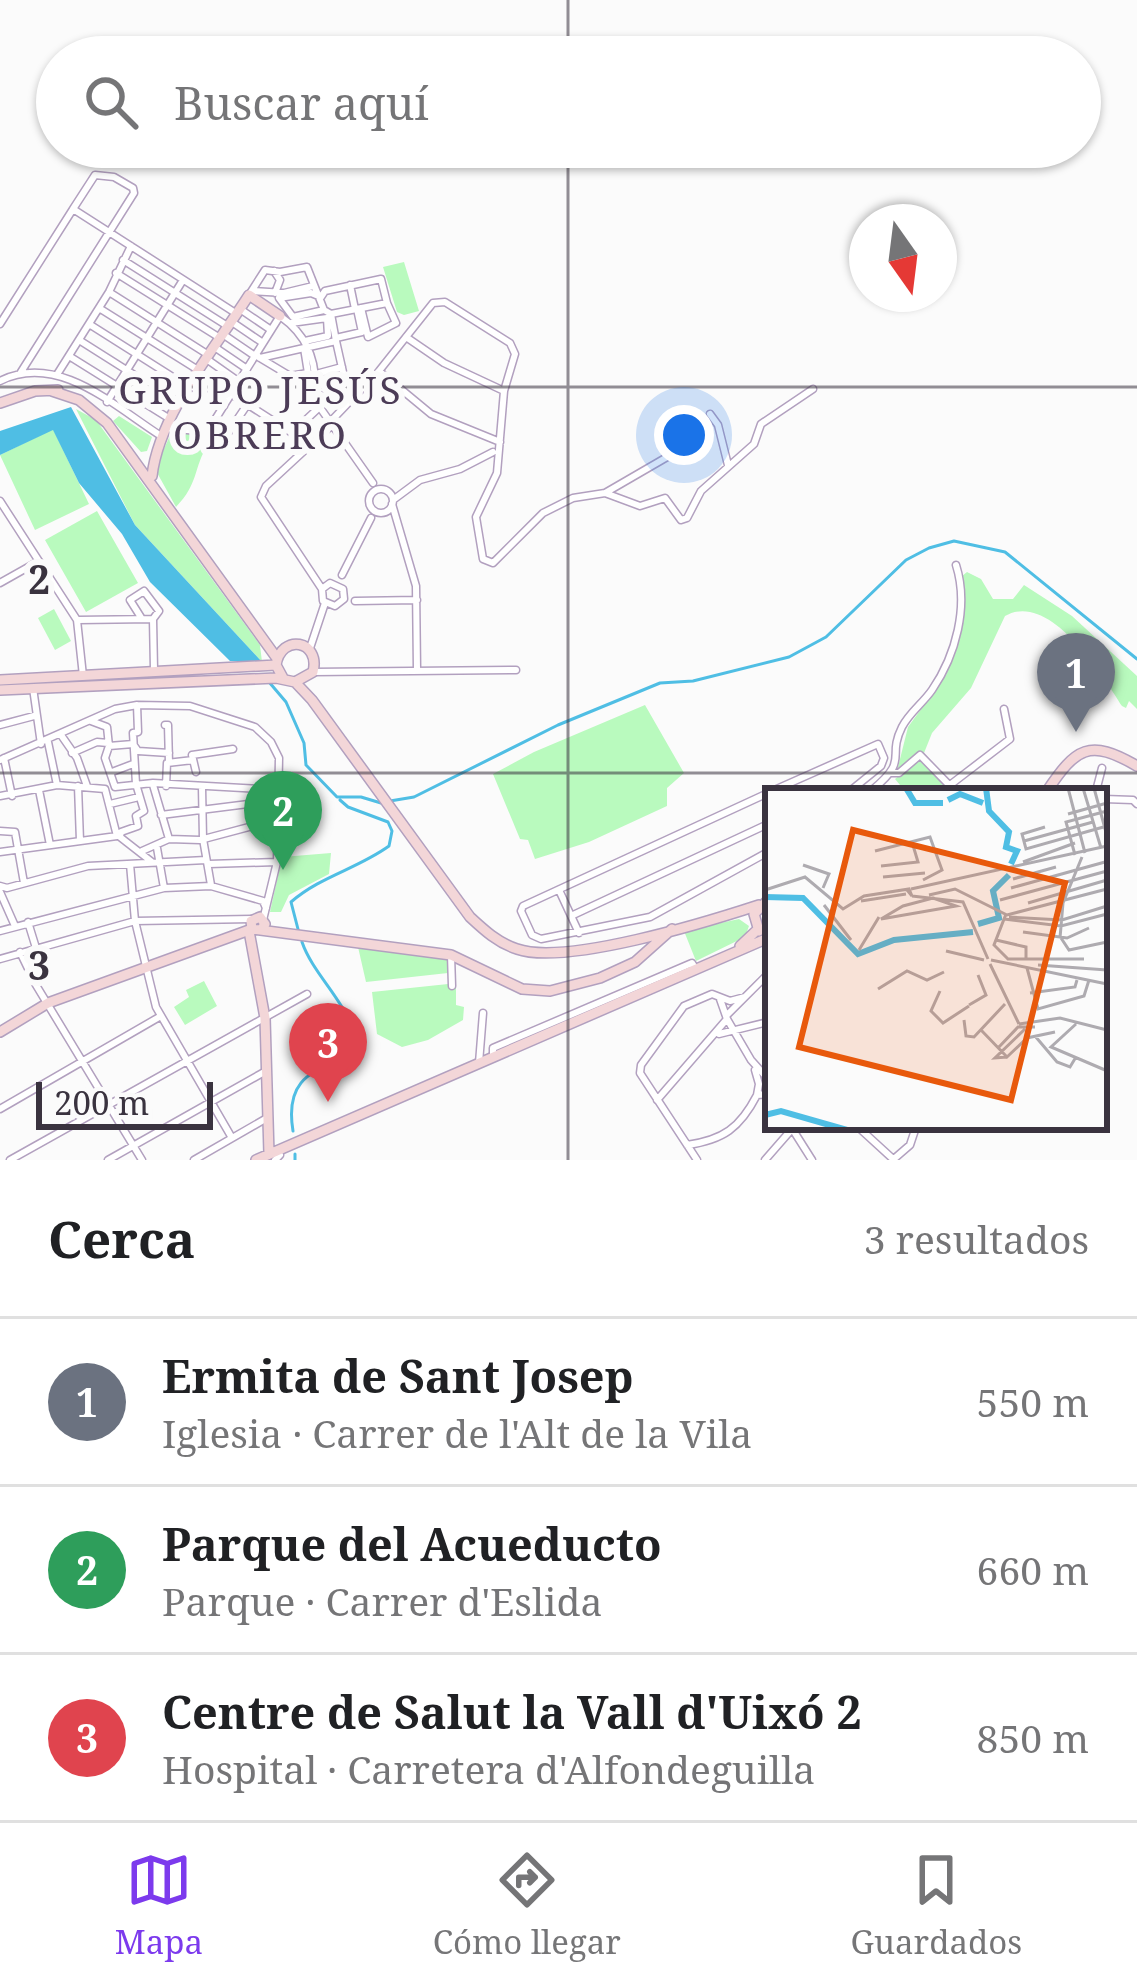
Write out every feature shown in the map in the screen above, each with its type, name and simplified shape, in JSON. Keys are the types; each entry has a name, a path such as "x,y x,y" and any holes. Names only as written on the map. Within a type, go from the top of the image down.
{"street":[{"path":"0,324 94,175 114,177 133,188 20,372"},
{"path":"73,209 183,280 247,369"},
{"path":"58,374 109,292 131,246"},
{"path":"123,260 175,293 224,335 235,379"},
{"path":"148,462 266,270 307,267 314,286"},
{"path":"274,272 280,280 277,295 292,316 387,302"},
{"path":"116,273 290,376 308,373 310,368 304,348 257,356"},
{"path":"321,297 325,291 381,279 396,323 368,337 350,286"},
{"path":"107,401 183,280"},
{"path":"99,308 292,433 327,400 347,390 319,288 277,295"},
{"path":"109,292 157,322 263,344"},
{"path":"252,295 311,293 321,297"},
{"path":"252,295 307,344 316,374 315,392 327,400"},
{"path":"343,599 331,585 316,578 265,505 261,491 331,424 435,302 446,302 515,347 494,450 492,485 479,505 475,530 482,559 493,563 543,513 573,498 605,493 674,453 676,445"},
{"path":"307,344 362,332 358,309"},
{"path":"206,434 271,330 285,320 326,318 328,336 307,344"},
{"path":"89,324 224,406"},
{"path":"224,335 271,330"},
{"path":"406,337 444,363 504,391"},
{"path":"79,340 180,404"},
{"path":"69,356 117,386 165,428"},
{"path":"316,374 342,367"},
{"path":"379,371 431,414 494,450"},
{"path":"0,381 20,372 58,374 165,428 206,434 223,442 248,404"},
{"path":"605,493 640,506 665,498 681,520 687,518 701,491 754,444 761,424 813,389"},
{"path":"0,403 35,391 63,390 95,404 113,421 148,462 166,501 258,628 280,678"},
{"path":"52,391 93,408 122,442 148,462"},
{"path":"321,409 375,488 391,502 417,600 417,670"},
{"path":"710,414 718,425 728,465"},
{"path":"374,513 402,490 494,450"},
{"path":"312,700 312,670 305,645 328,604 331,585 342,575 374,513 375,488"},
{"path":"0,502 77,620 83,681"},
{"path":"0,584 39,561"},
{"path":"875,788 892,773 902,728 934,687 954,646 960,607 956,565"},
{"path":"142,619 130,600 145,591 159,611 153,619 156,704"},
{"path":"328,604 343,599 417,600"},
{"path":"77,620 153,619"},
{"path":"258,628 287,644 305,645"},
{"path":"240,674 273,663 287,644"},
{"path":"296,682 312,670 516,670"},
{"path":"0,680 32,683 240,674 296,682 470,917 493,938 518,950 562,954 727,915 765,900"},
{"path":"0,690 32,683"},
{"path":"32,683 34,716 57,785"},
{"path":"137,705 138,732 133,733 133,744 144,811 136,816 140,850"},
{"path":"11,796 2,759 115,709 190,706 255,727 271,742 278,758 277,862 259,917 267,1118 276,1156"},
{"path":"892,773 920,755 952,788 1010,739 1004,709"},
{"path":"0,725 34,716"},
{"path":"91,721 107,727 105,758 115,787 153,783 278,790"},
{"path":"165,725 166,786"},
{"path":"61,735 83,786 80,841"},
{"path":"72,753 98,742 133,744"},
{"path":"133,744 138,751 169,753"},
{"path":"789,788 872,745 882,749 881,766 854,788"},
{"path":"169,763 233,749"},
{"path":"1049,788 1075,755 1102,749 1137,766"},
{"path":"193,758 196,772"},
{"path":"112,772 134,764"},
{"path":"1097,788 1102,768"},
{"path":"153,783 169,839"},
{"path":"0,796 57,785 105,789 118,836 156,864"},
{"path":"202,787 203,839 211,886"},
{"path":"39,790 50,844"},
{"path":"765,794 521,911 532,935 555,939 650,917 765,854"},
{"path":"110,804 139,797"},
{"path":"161,815 304,797"},
{"path":"1107,799 1137,804"},
{"path":"142,807 158,804"},
{"path":"140,850 157,848 169,839 203,839 306,812"},
{"path":"571,916 765,825"},
{"path":"0,852 118,836 135,827"},
{"path":"0,831 15,832 24,883"},
{"path":"188,840 188,862"},
{"path":"157,848 156,864 164,888"},
{"path":"14,926 0,889 88,866 277,862"},
{"path":"130,864 135,922 161,1016 232,1138"},
{"path":"0,931 133,893 211,886 284,933 451,955 522,989 550,991 600,978 634,962 672,929"},
{"path":"559,890 579,933"},
{"path":"715,962 751,940 765,900"},
{"path":"727,915 743,915 765,935"},
{"path":"0,959 135,922 259,917"},
{"path":"0,1032 48,1003 145,968 259,917"},
{"path":"28,922 36,947"},
{"path":"256,1160 276,1156 765,939"},
{"path":"20,952 142,1160"},
{"path":"451,955 452,986"},
{"path":"657,1100 765,977"},
{"path":"10,1160 307,994"},
{"path":"697,1160 640,1073 641,1065 684,1006 712,994 730,1001 746,997"},
{"path":"720,999 765,1083"},
{"path":"478,1064 483,1012"},
{"path":"0,1109 161,1016"},
{"path":"717,1034 765,1023"},
{"path":"687,1145 728,1134 741,1122 759,1084 751,1060"},
{"path":"108,1160 266,1071"},
{"path":"757,1095 765,1090"},
{"path":"194,1160 267,1118"},
{"path":"765,1160 789,1130"},
{"path":"792,1130 812,1160"},
{"path":"861,1130 892,1160 910,1145 915,1130"}],"green space":[{"path":"404,262 419,311 404,315 397,312 383,267"},
{"path":"76,409 96,420 260,645 262,662 135,525"},
{"path":"119,416 152,437 147,451 141,452 113,421"},
{"path":"53,429 89,504 35,530 0,455"},
{"path":"172,431 191,434 208,444 189,491 176,507 155,469"},
{"path":"97,511 138,583 86,612 45,540"},
{"path":"967,572 981,579 993,599 1013,599 1024,585 1072,616 1137,676 1137,709 1129,701 1126,708 1122,706 1088,657 1056,625 1022,611 1005,616 971,688 932,733 924,753 897,771 908,727 946,675 958,644 962,576"},
{"path":"54,609 71,641 55,650 38,618"},
{"path":"645,705 684,773 667,788 667,806 589,842 535,859 528,840 520,839 493,774"},
{"path":"921,758 946,788 902,788 895,779"},
{"path":"331,853 329,874 289,895 281,912 270,912 282,857"},
{"path":"739,919 749,926 745,937 696,961 684,931"},
{"path":"358,947 447,960 448,973 366,982"},
{"path":"204,981 217,1006 185,1025 174,1007 189,997 186,990"},
{"path":"456,987 456,1005 464,1007 463,1020 428,1040 402,1047 377,1034 372,992"}],"water":[{"path":"71,407 135,525 262,662 230,661 150,582 122,534 79,483 53,430 0,455 0,431"}],"waterway":[{"path":"390,801 414,797 558,725 660,683 693,681 789,657 826,637 906,560 954,541 1005,552 1137,659"},
{"path":"269,682 286,702 304,743 306,765 337,797 381,803"},
{"path":"299,933 291,902 389,846 392,831 388,822 340,800"},
{"path":"293,1131 292,1105 298,1087 354,1046 349,1020 302,942"},
{"path":"295,1154 295,1160"}],"place":[{"name":"Ermita de Sant Josep","path":"1076,732"},
{"name":"Parque del Acueducto","path":"283,870"},
{"name":"Centre de Salut la Vall d'Uixó 2","path":"328,1102"}],"district":[{"name":"GRUPO JESÚS OBRERO","path":"261,412"}]}
